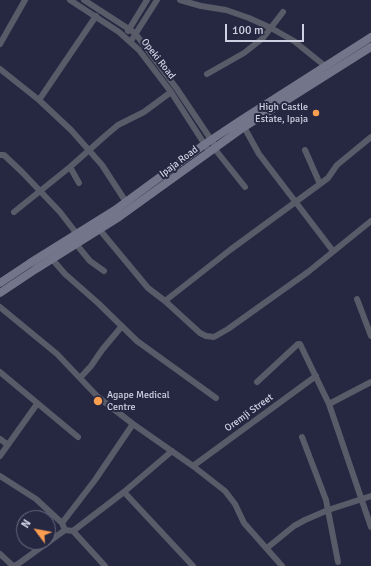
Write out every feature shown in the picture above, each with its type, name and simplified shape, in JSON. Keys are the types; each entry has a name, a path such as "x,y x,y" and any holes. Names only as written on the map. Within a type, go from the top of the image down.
{"main road":[{"name":"Ipaja Road","path":"0,293 77,234 211,146 325,66 371,37"},
{"name":"Ipaja Road","path":"0,283 76,244 146,198 211,146 244,127 371,46"}],"street":[{"path":"1,40 25,0"},
{"name":"Opeki Road","path":"70,0 125,36 140,50 211,146"},
{"name":"Opeki Road","path":"84,0 136,33 177,89 211,146"},
{"path":"125,36 147,0"},
{"path":"131,41 157,0"},
{"path":"180,0 190,4 226,10 271,28 303,48 325,66"},
{"path":"207,74 244,53 263,38 283,12"},
{"path":"39,100 96,16"},
{"path":"0,69 39,100 90,150 126,202"},
{"path":"14,212 118,126 144,112 171,92"},
{"path":"244,127 259,154 333,252"},
{"path":"165,301 230,250 328,178 337,165 371,137"},
{"path":"211,146 244,187"},
{"path":"305,150 320,184"},
{"path":"0,155 4,155 17,166 60,212 77,234"},
{"path":"70,167 80,183"},
{"path":"99,229 148,288 165,301 200,333 206,336 214,337 228,329 301,276 333,252 371,220"},
{"path":"76,244 90,261 104,270"},
{"path":"46,259 98,303 138,341 216,398"},
{"path":"357,299 371,336"},
{"path":"0,307 54,351 98,397 225,491 235,504 244,522 282,566"},
{"path":"80,378 122,326"},
{"path":"257,382 298,344 300,344 329,404 371,527"},
{"path":"0,372 78,437"},
{"name":"Oremji Street","path":"193,466 316,376"},
{"path":"329,404 371,382"},
{"path":"0,456 37,404"},
{"path":"0,554 16,566 64,526 133,424"},
{"path":"302,437 326,500 338,562"},
{"path":"0,440 8,445"},
{"path":"73,531 124,492 172,451"},
{"path":"0,476 36,499 64,526 73,531 104,566"},
{"path":"124,492 193,566"},
{"path":"267,548 299,523 328,510 371,496"}],"place":[{"name":"High Castle Estate, Ipaja","path":"316,113"},
{"name":"Agape Medical Centre","path":"98,401"}]}
